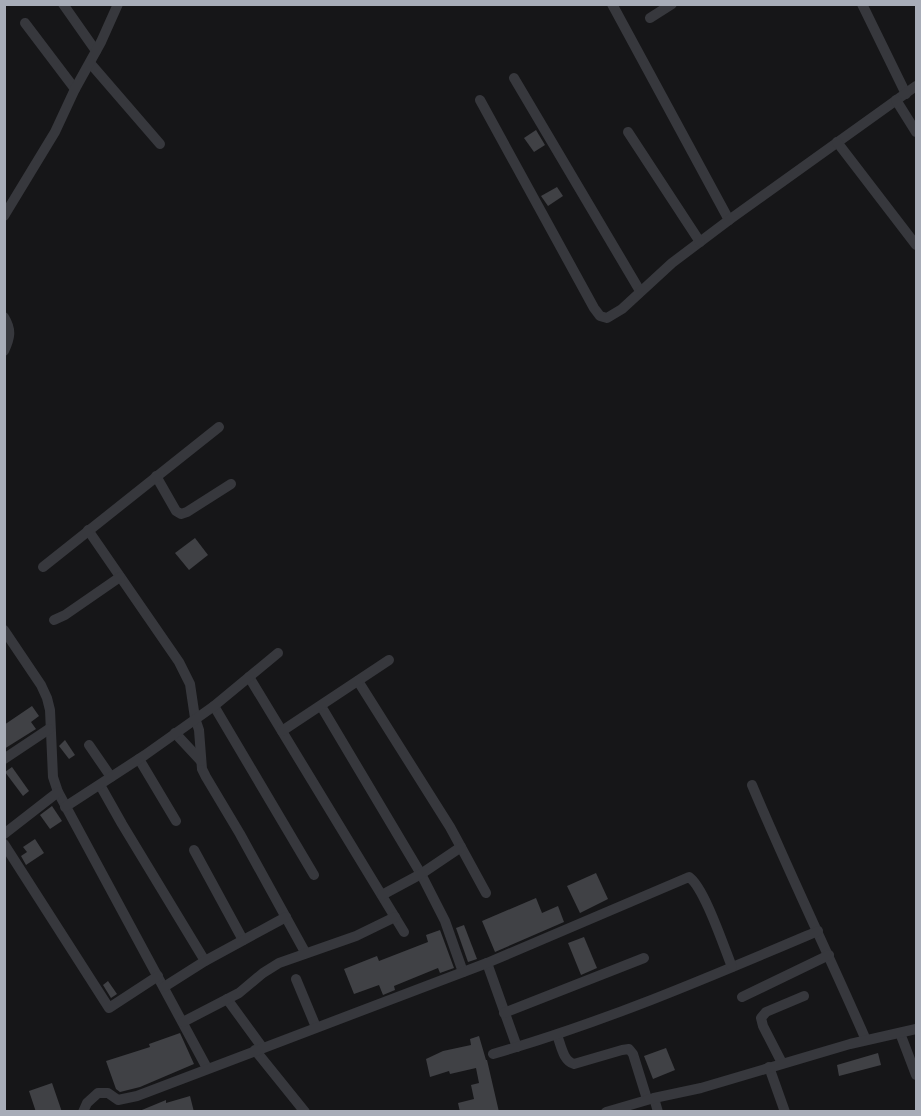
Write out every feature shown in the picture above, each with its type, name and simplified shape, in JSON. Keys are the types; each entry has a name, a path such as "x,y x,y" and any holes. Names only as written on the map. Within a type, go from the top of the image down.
{"street":[{"path":"63,4 96,51"},
{"path":"4,216 55,132 118,4"},
{"path":"612,4 729,220"},
{"path":"650,18 672,4"},
{"path":"862,4 916,132"},
{"path":"25,23 75,89"},
{"path":"90,63 160,144"},
{"path":"514,78 640,291"},
{"path":"480,100 594,308 600,316 607,318 613,316 640,291 729,220 916,86"},
{"path":"628,132 700,242"},
{"path":"837,142 916,245"},
{"path":"4,317 10,328 9,339 4,351"},
{"path":"43,567 219,427"},
{"path":"156,476 176,511 181,514 231,484"},
{"path":"88,530 186,676 193,697 206,777 305,952"},
{"path":"54,620 74,610 120,577"},
{"path":"4,630 44,692 50,710 49,729 53,777 58,792 207,1068"},
{"path":"65,807 214,706 278,652"},
{"path":"282,731 388,660"},
{"path":"249,677 404,932"},
{"path":"358,681 461,847 486,894"},
{"path":"214,706 314,875"},
{"path":"321,706 421,874 445,921 464,972"},
{"path":"4,759 49,729"},
{"path":"175,733 202,761"},
{"path":"89,745 111,777"},
{"path":"139,759 176,820"},
{"path":"100,785 205,961"},
{"path":"752,785 866,1040"},
{"path":"4,834 58,792"},
{"path":"4,844 109,1008 158,976"},
{"path":"382,895 421,874 461,847"},
{"path":"194,850 243,940"},
{"path":"83,1112 87,1103 98,1093 108,1093 118,1100 128,1099 487,963 689,877 701,893 732,968"},
{"path":"164,987 205,961 285,917"},
{"path":"183,1022 239,993 279,963 356,936 395,917"},
{"path":"493,1054 557,1035 732,968 818,931"},
{"path":"742,997 829,955"},
{"path":"504,1013 644,958"},
{"path":"487,963 517,1047"},
{"path":"296,979 316,1027"},
{"path":"782,1063 761,1018 766,1012 804,996"},
{"path":"227,999 259,1049 305,1112"},
{"path":"606,1112 701,1088 866,1040 916,1029"},
{"path":"900,1033 916,1075"},
{"path":"557,1035 565,1058 574,1064 629,1050 633,1054 658,1112"},
{"path":"768,1067 785,1112"}],"building":[{"path":"536,130 545,145 534,152 524,138"},
{"path":"557,187 563,196 548,206 541,196"},
{"path":"195,538 208,555 189,570 175,553"},
{"path":"32,706 39,716 31,722 36,729 4,749 4,725"},
{"path":"65,740 75,755 69,759 59,746"},
{"path":"12,767 29,791 23,796 5,772"},
{"path":"52,806 62,821 50,829 40,815"},
{"path":"35,839 44,853 26,865 21,856 27,852 23,847"},
{"path":"596,873 608,899 580,913 567,886"},
{"path":"536,898 542,913 558,906 564,922 495,952 482,921"},
{"path":"464,925 477,959 468,962 456,928"},
{"path":"440,930 454,968 440,973 438,968 394,986 395,990 383,995 379,985 354,994 344,969 377,956 379,961 428,942 426,935"},
{"path":"584,937 597,968 581,975 568,943"},
{"path":"108,981 117,994 111,998 103,985"},
{"path":"180,1033 194,1064 140,1087 120,1092 116,1089 106,1061 150,1047 149,1044"},
{"path":"479,1036 499,1112 460,1112 458,1103 474,1099 471,1085 479,1083 476,1068 450,1074 449,1071 430,1077 426,1059 443,1051 471,1045 470,1039"},
{"path":"666,1048 675,1070 653,1079 644,1056"},
{"path":"878,1053 881,1065 839,1076 837,1065"},
{"path":"52,1083 62,1112 36,1112 29,1091"},
{"path":"190,1096 194,1112 137,1112 166,1100 166,1103"}]}
